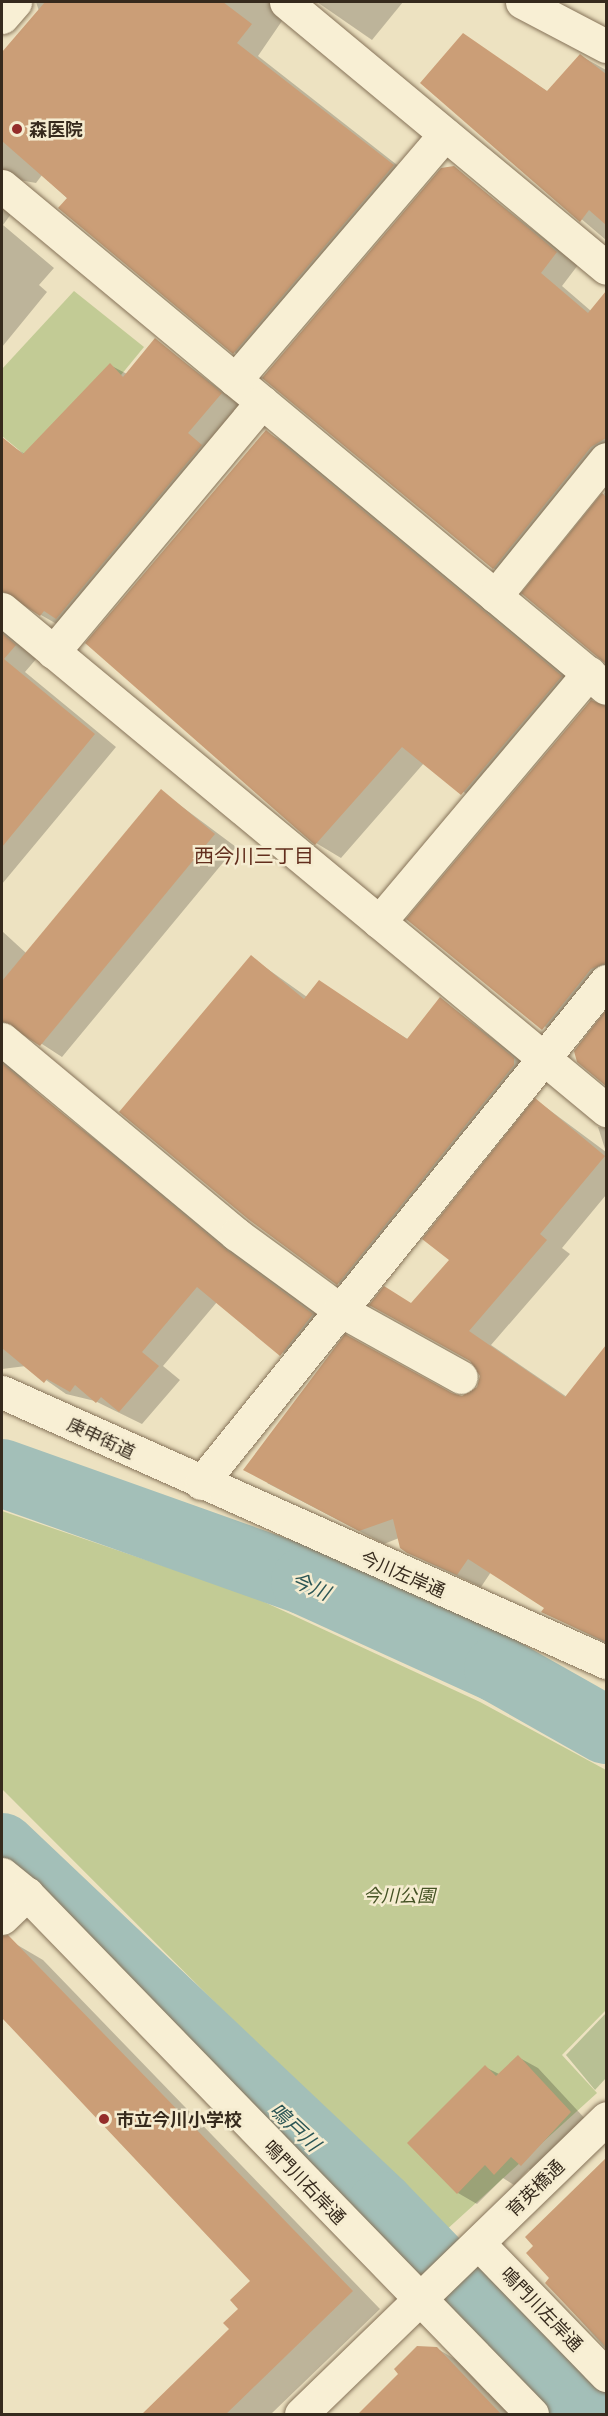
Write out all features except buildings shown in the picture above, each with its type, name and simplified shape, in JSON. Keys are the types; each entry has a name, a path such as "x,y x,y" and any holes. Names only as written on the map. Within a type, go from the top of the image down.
{"street":[{"path":"2,17 15,2"},
{"path":"286,2 606,268"},
{"path":"522,2 606,46"},
{"path":"235,380 445,134"},
{"path":"2,186 598,681 380,922"},
{"path":"53,652 262,402"},
{"path":"495,596 606,459"},
{"path":"2,609 606,1110"},
{"path":"201,1483 542,1057 606,981"},
{"path":"2,1039 236,1234 340,1310 461,1377"},
{"name":"庚申街道","path":"2,1392 201,1483"},
{"name":"今川左岸通","path":"201,1483 606,1662"},
{"name":"鳴門川右岸通","path":"2,1874 27,1894 424,2292 532,2415"},
{"path":"2,1918 27,1894"},
{"name":"育英橋通","path":"424,2292 471,2250 606,2118"},
{"name":"鳴門川左岸通","path":"471,2250 606,2375"},
{"path":"301,2415 424,2292"}],"green space":[{"path":"74,291 144,347 43,470 2,436 2,369"},
{"name":"今川公園","path":"2,1511 249,1595 480,1702 606,1770 606,2010 562,2055 597,2093 444,2232 2,1789"},
{"path":"606,2013 606,2078 595,2090 566,2055"}],"waterway":[{"name":"今川","path":"2,1473 305,1581 498,1669 606,1730"},
{"name":"鳴戸川","path":"2,1847 381,2206 582,2414"}],"place":[{"name":"森医院","path":"17,129"},
{"name":"市立今川小学校","path":"104,2119"}],"district":[{"name":"西今川三丁目","path":"254,854"}]}
